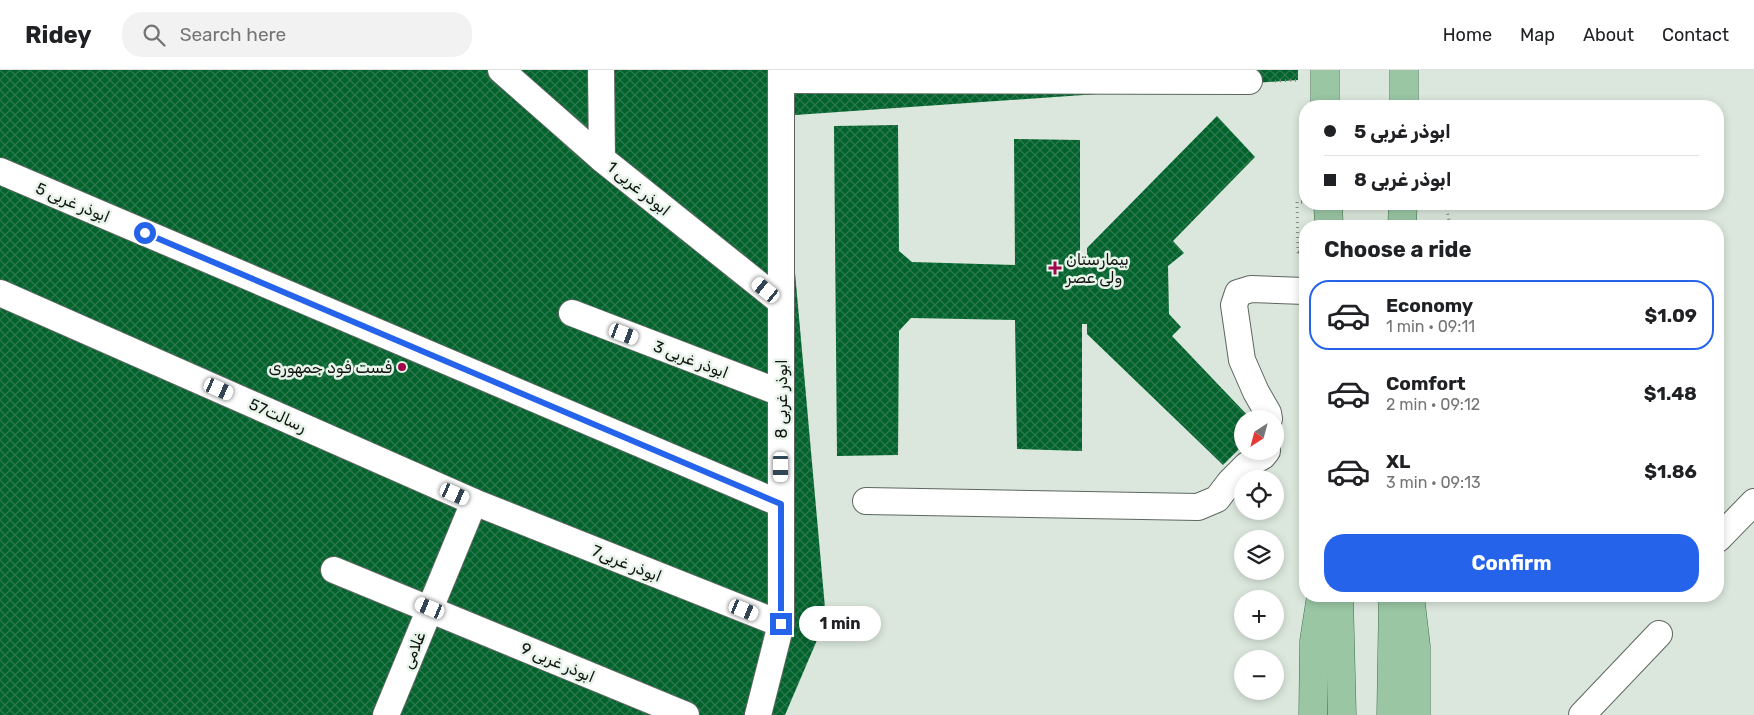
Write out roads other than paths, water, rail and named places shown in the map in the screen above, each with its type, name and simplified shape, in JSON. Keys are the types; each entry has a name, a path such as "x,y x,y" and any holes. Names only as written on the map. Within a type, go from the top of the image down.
{"main road":[{"path":"1404,70 1404,100"},
{"path":"1313,715 1314,641 1320,602"},
{"path":"1339,602 1342,715"},
{"path":"1391,715 1393,602"},
{"path":"1411,602 1416,646 1416,715"}],"street":[{"name":"ابوذر غربی 1","path":"502,70 602,159 781,302"},
{"path":"601,70 602,159"},
{"name":"ابوذر غربی 8","path":"758,715 781,624 781,75 1249,81"},
{"name":"ابوذر غربی 5","path":"0,171 781,504"},
{"path":"1266,410 1242,360 1234,305 1238,293 1251,289 1299,291"},
{"name":"رسالت57","path":"0,293 474,502"},
{"name":"ابوذر غربی 3","path":"572,314 781,393"},
{"path":"866,501 1198,507 1217,499 1230,482 1247,465 1256,460"},
{"name":"غلامی","path":"386,715 474,502"},
{"name":"ابوذر غربی7","path":"474,502 781,624"},
{"path":"1724,533 1754,502"},
{"name":"ابوذر غربی 9","path":"334,570 686,715"},
{"path":"1582,715 1659,634"}],"place":[{"name":"بیمارستان ولی عصر","path":"1055,268"},
{"name":"فست فود جمهوری","path":"402,367"}]}
